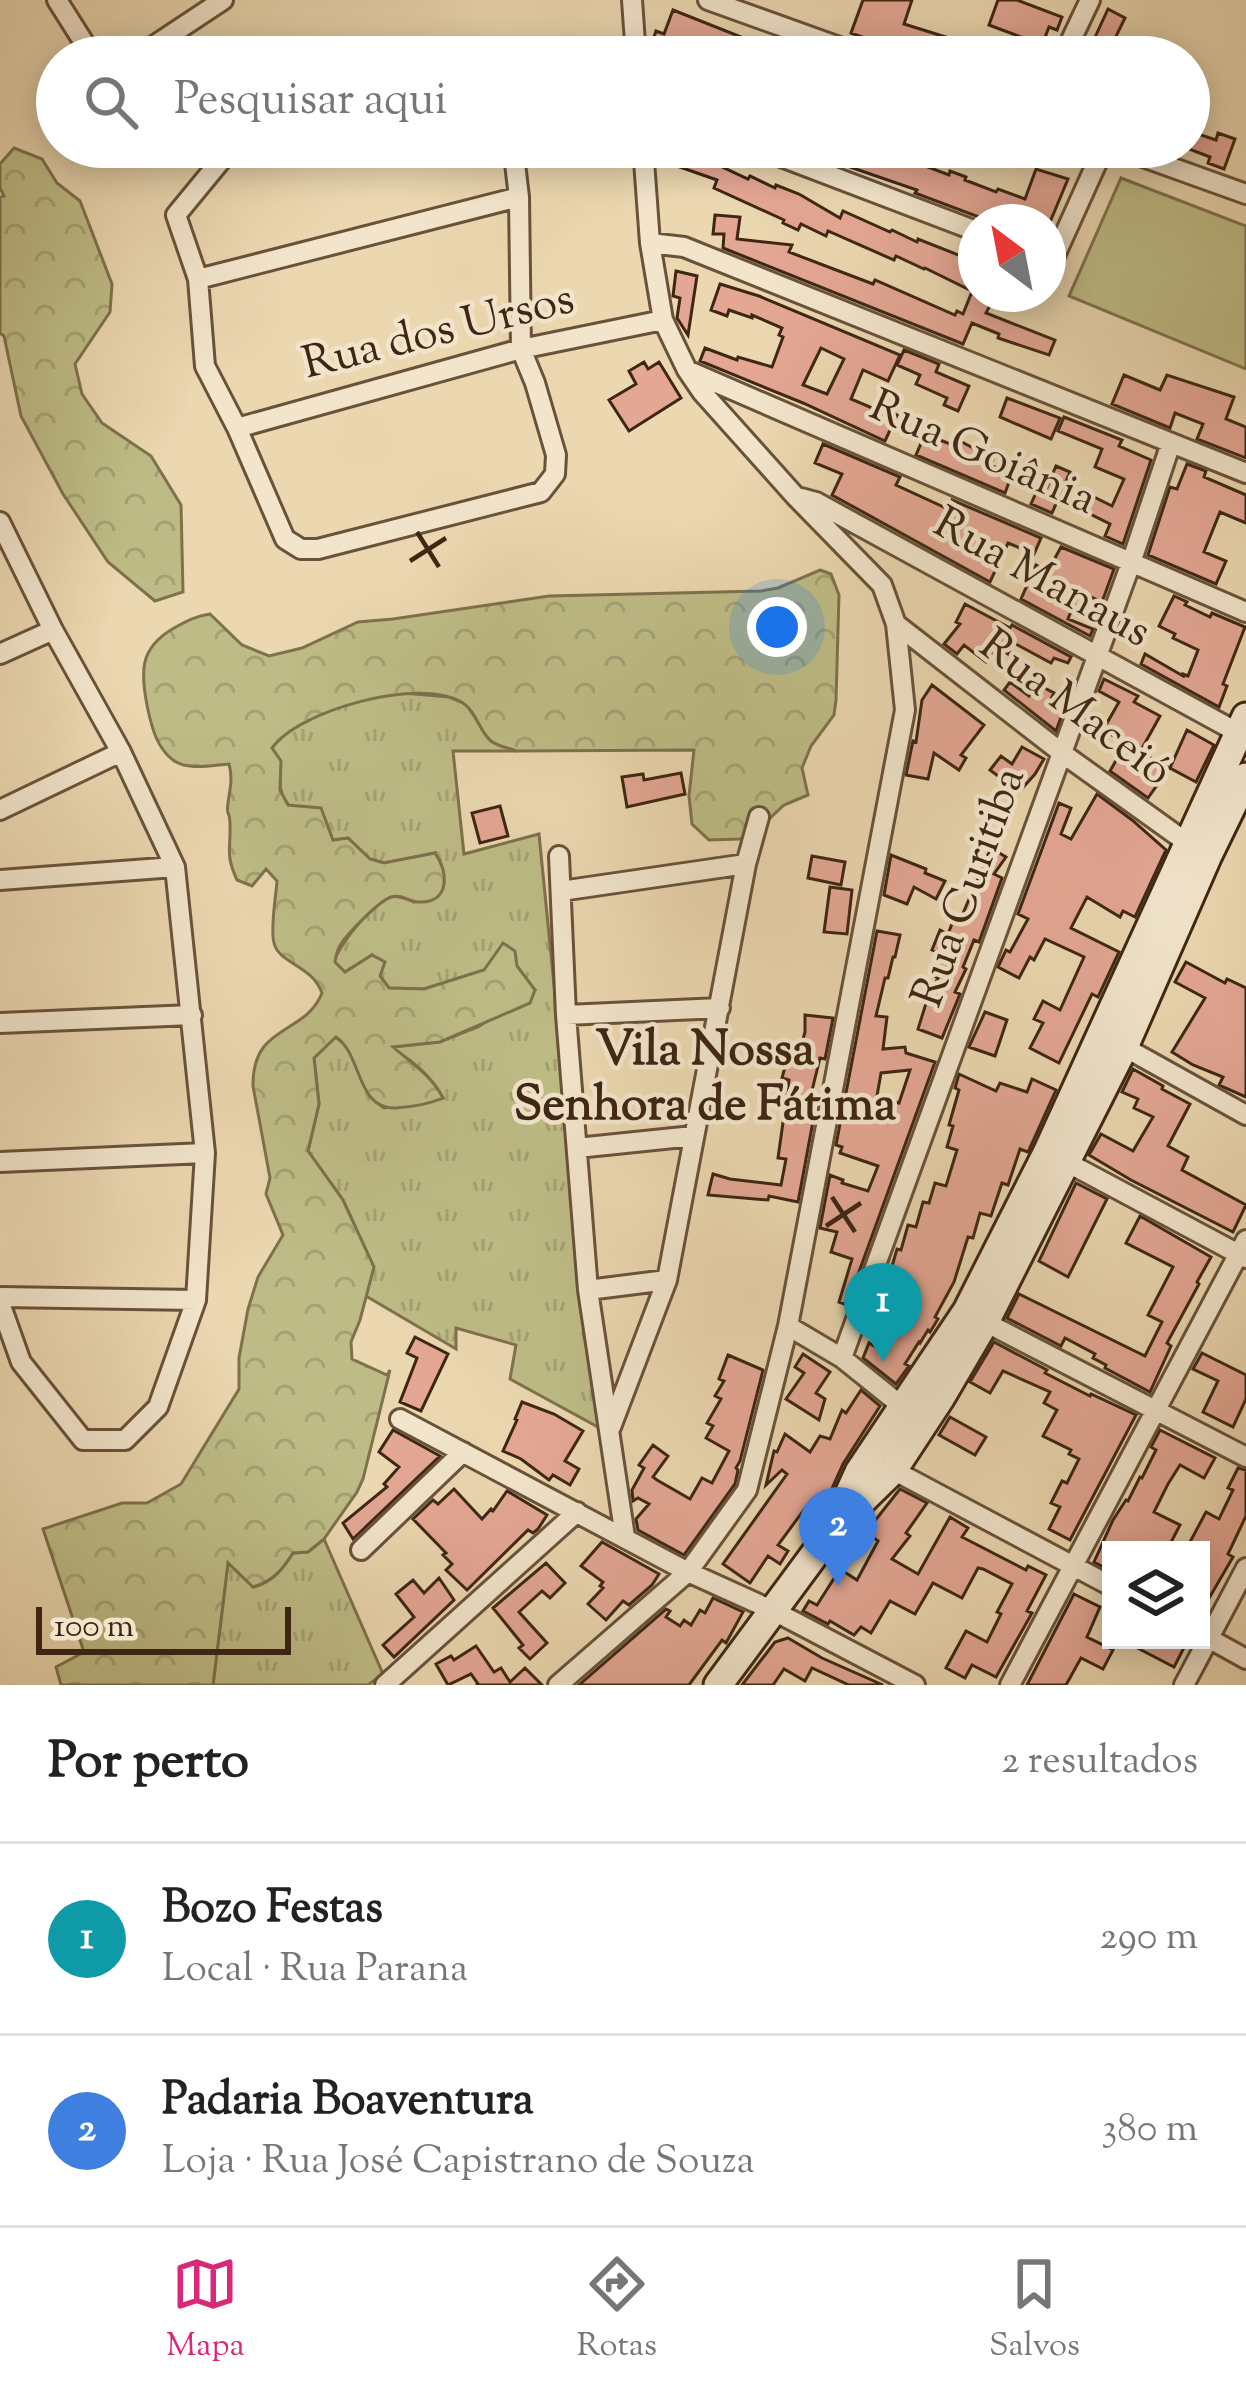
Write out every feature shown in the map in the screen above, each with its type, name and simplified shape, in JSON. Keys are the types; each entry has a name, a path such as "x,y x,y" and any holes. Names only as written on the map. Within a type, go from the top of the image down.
{"main road":[{"path":"718,1685 834,1528 893,1470 985,1322 1166,923 1243,729"},
{"path":"1197,849 1246,777"},
{"path":"834,1528 859,1472 967,1311 1124,1047 1166,923"}],"street":[{"path":"57,0 80,36"},
{"path":"169,36 223,0"},
{"path":"632,0 635,36"},
{"path":"708,0 808,36"},
{"path":"1073,36 1090,0"},
{"path":"215,168 176,215 198,279 205,366 285,539 301,549 318,549 541,492 556,474 556,455 536,382 521,349 516,168"},
{"path":"558,1685 688,1572 747,1490 788,1325 905,710 896,623 882,585 796,497 707,386 687,370 662,320 645,168"},
{"path":"810,168 958,224"},
{"path":"1066,231 1095,168"},
{"path":"1174,168 1246,194"},
{"path":"198,279 519,197"},
{"path":"650,243 684,248 1246,473"},
{"name":"Rua dos Ursos","path":"237,428 521,349 662,320"},
{"name":"Rua Goiânia","path":"707,386 1246,612"},
{"name":"Rua Curitiba","path":"842,1358 1171,443"},
{"name":"Rua Manaus","path":"796,497 816,502 1096,655 1243,729"},
{"path":"0,522 121,752 175,867 206,1154 196,1300 158,1407 125,1440 82,1440 22,1362 0,1300 196,1300"},
{"name":"Rua Maceió","path":"896,623 1062,753 1197,849"},
{"path":"0,654 53,630"},
{"path":"0,810 121,752"},
{"path":"609,1432 668,1280 746,864 759,818"},
{"path":"559,856 566,1016 588,1290 625,1538"},
{"path":"561,891 746,864"},
{"path":"0,880 175,867"},
{"path":"566,1016 719,1008"},
{"path":"0,1024 192,1015"},
{"path":"1124,1047 1246,1115"},
{"path":"577,1148 693,1136"},
{"path":"0,1162 206,1154"},
{"path":"1010,1685 1243,1251 1057,1156"},
{"path":"588,1290 668,1280"},
{"path":"985,1322 1246,1457"},
{"path":"788,1325 842,1358 904,1407"},
{"path":"0,1370 22,1362"},
{"path":"400,1419 688,1572 915,1685"},
{"path":"361,1550 463,1452"},
{"path":"893,1470 1102,1581"},
{"path":"385,1685 577,1512"},
{"path":"1210,1628 1246,1568"},
{"path":"1210,1639 1246,1659"},
{"path":"1184,1685 1199,1649"}],"green space":[{"path":"14,148 36,157 36,168 48,168 57,183 80,201 112,284 110,312 75,364 82,394 102,423 151,456 181,505 183,592 155,601 108,562 63,494 21,416 0,333 0,197 4,196 0,164"},
{"path":"1121,178 1246,226 1246,369 1069,296"},
{"path":"820,570 831,574 839,595 834,715 811,746 802,768 808,795 784,805 753,834 740,839 709,840 692,824 689,796 694,750 517,751 491,741 463,703 444,696 419,693 362,701 307,721 272,748 281,761 280,790 288,805 321,808 333,840 348,838 370,859 384,863 435,853 443,869 444,885 436,898 418,902 391,897 357,925 337,953 335,962 345,972 372,955 385,962 380,976 389,988 424,989 484,970 503,943 515,951 517,966 535,990 530,1003 440,1042 393,1047 443,1098 431,1102 395,1108 373,1100 351,1055 336,1037 314,1058 319,1104 308,1151 343,1200 374,1267 351,1342 352,1359 387,1375 390,1370 363,1479 324,1539 308,1552 293,1553 266,1582 253,1587 228,1563 213,1685 61,1685 56,1667 84,1652 43,1529 122,1503 147,1503 181,1484 239,1389 248,1309 258,1277 283,1235 266,1194 270,1178 253,1086 255,1066 270,1040 304,1017 322,993 311,976 282,956 274,943 277,881 266,869 252,886 237,880 233,871 227,810 229,764 179,763 167,755 156,737 143,673 154,644 179,625 210,614 242,645 269,656 302,648 358,622 549,596 761,591"},
{"path":"403,693 449,697 466,704 491,741 517,751 453,751 464,854 539,834 598,1427 510,1379 516,1345 456,1328 456,1349 366,1296 373,1267 343,1200 308,1151 319,1104 314,1058 335,1037 350,1052 368,1091 384,1108 443,1098 420,1069 391,1047 439,1042 478,1027 535,990 517,966 484,970 424,989 389,988 372,955 345,972 334,962 348,937 378,904 392,896 414,902 435,853 384,863 370,859 348,838 333,840 286,801 272,748 314,717 351,703"},
{"path":"324,1539 383,1674 368,1685 213,1685 228,1562 254,1587 277,1574 293,1553 308,1552"}],"building":[{"path":"863,0 912,0 904,24 942,36 859,36 851,33"},
{"path":"998,0 1017,0 1062,17 1057,30 1049,27 1046,36 1018,36 989,25"},
{"path":"1108,9 1125,18 1116,36 1096,36"},
{"path":"673,10 738,36 654,36 656,31 664,34"},
{"path":"1218,133 1235,139 1224,169 1210,164 1210,138 1216,140"},
{"path":"683,168 724,168 750,176 799,194 840,218 843,211 958,255 958,284 828,231 826,236 801,224 798,230 714,188 717,180"},
{"path":"853,168 931,168 949,175 950,171 1025,199 1036,169 1068,179 1058,204 958,204 958,209 915,193 917,190"},
{"path":"715,215 740,217 737,239 792,245 789,252 873,284 875,280 955,315 957,311 987,312 1055,340 1049,355 998,338 999,334 972,323 963,344 723,248 724,234 713,234"},
{"path":"676,271 697,276 688,335 677,318"},
{"path":"720,284 900,355 888,381 863,370 851,399 897,415 885,441 700,361 705,348 772,367 783,337 779,335 782,328 752,315 729,310 727,316 711,310","holes":["821,348 844,359 827,394 803,385"]},
{"path":"904,350 939,364 936,372 969,386 958,411 944,405 947,398 916,384 920,375 897,365"},
{"path":"644,362 648,369 659,362 681,398 629,431 609,400 636,384 629,371"},
{"path":"1124,375 1160,390 1167,375 1234,397 1226,419 1246,427 1246,458 1197,439 1203,424 1175,413 1170,428 1112,404"},
{"path":"1007,398 1060,418 1051,439 1000,417"},
{"path":"1064,417 1122,440 1119,446 1151,460 1123,544 1105,536 1110,524 1080,509 1088,494 1112,506 1124,479 1095,467 1102,449 1058,431"},
{"path":"925,434 950,444 953,437 993,459 990,465 1012,474 1005,493 916,455"},
{"path":"823,444 900,477 896,485 948,509 952,500 1041,538 1034,554 1008,543 990,582 832,495 842,474 815,463"},
{"path":"1187,464 1206,471 1204,477 1246,495 1246,523 1220,512 1204,552 1226,561 1216,584 1148,555 1170,487 1177,489"},
{"path":"1056,466 1070,472 1052,513 1031,504 1040,484 1047,487"},
{"path":"1061,547 1114,569 1102,602 1079,592 1068,619 1093,629 1090,636 1021,599 1036,565 1048,571"},
{"path":"1174,596 1210,617 1212,613 1245,627 1219,707 1141,664 1145,654 1188,676 1198,650 1159,626"},
{"path":"965,604 1071,657 1068,663 1054,658 1051,663 1014,643 1008,654 997,648 986,662 964,645 957,654 944,644 960,624 956,622"},
{"path":"1104,679 1138,696 1134,702 1160,716 1140,752 1169,768 1148,798 1110,771 1126,743 1103,730 1119,702 1099,691"},
{"path":"1010,682 1029,696 1035,683 1054,693 1048,705 1064,709 1056,731 1004,690"},
{"path":"932,685 984,725 961,755 966,758 959,770 934,753 928,779 906,775 922,700"},
{"path":"1187,730 1214,745 1196,782 1170,768"},
{"path":"1022,747 1044,759 1019,792 990,770 1001,756 1012,764"},
{"path":"681,773 685,794 627,807 622,777 643,774 644,780"},
{"path":"1097,794 1166,850 1135,917 1123,911 1120,917 1087,897 1071,928 1119,952 1098,997 1092,994 1059,1063 1030,1048 1043,1023 1034,1019 1043,1001 1060,1010 1084,957 1045,939 1019,978 998,967 1028,919 1018,914 1059,803 1071,808 1061,834 1071,839"},
{"path":"500,806 508,836 480,843 472,813"},
{"path":"991,848 1006,857 994,874 1002,878 979,942 974,940 963,967 955,992 960,994 942,1038 918,1029 938,978 930,974 940,953 932,950 940,930 948,934 955,916 961,918"},
{"path":"891,855 945,881 936,899 914,887 907,904 884,895"},
{"path":"812,856 845,862 841,885 808,878"},
{"path":"830,887 852,890 847,934 824,932"},
{"path":"877,931 900,935 876,1016 887,1017 883,1049 905,1047 906,1053 935,1062 847,1305 839,1302 852,1259 831,1252 837,1232 820,1228 830,1175 868,1191 878,1166 840,1153 842,1147 836,1145","holes":["910,1070 899,1103 877,1096 881,1073"]},
{"path":"1186,962 1225,983 1227,979 1246,988 1246,1097 1219,1085 1223,1077 1172,1052 1205,998 1175,982"},
{"path":"985,1012 1007,1020 995,1056 969,1047"},
{"path":"805,1015 833,1018 806,1115 814,1116 798,1202 769,1196 768,1200 708,1195 713,1174 781,1185 786,1159 778,1158 789,1080 782,1078 787,1059 797,1061"},
{"path":"1133,1069 1190,1104 1168,1146 1188,1157 1182,1170 1246,1205 1233,1232 1089,1155 1101,1134 1133,1151 1153,1117 1134,1108 1138,1099 1122,1092"},
{"path":"959,1074 996,1091 1000,1083 1027,1092 1032,1079 1056,1090 1028,1152 1020,1149 1008,1185 1002,1183 991,1216 980,1213 938,1319 896,1384 863,1358 869,1343 876,1347 891,1322 872,1314 908,1225 916,1227 935,1183 946,1186 957,1150 947,1147"},
{"path":"1076,1183 1107,1199 1068,1277 1039,1261"},
{"path":"1140,1216 1211,1257 1167,1343 1171,1346 1150,1392 1105,1368 1093,1358 1095,1354 1065,1338 1061,1346 1007,1318 1019,1294 1145,1356 1162,1322 1148,1315 1173,1267 1126,1243"},
{"path":"415,1337 448,1354 421,1411 400,1402 417,1358 407,1353"},
{"path":"994,1342 1047,1370 1045,1373 1136,1415 1070,1540 1049,1529 1060,1507 1051,1503 1079,1459 1043,1436 1057,1410 1044,1403 1050,1392 1003,1371 990,1393 970,1382"},
{"path":"1202,1353 1246,1375 1246,1399 1233,1427 1203,1412 1218,1381 1193,1369"},
{"path":"803,1354 830,1372 816,1393 825,1399 819,1420 786,1399 804,1373 795,1367"},
{"path":"728,1355 763,1370 735,1484 684,1555 638,1530 636,1519 649,1504 638,1498 633,1501 632,1490 644,1468 639,1465 653,1445 668,1456 653,1477 657,1480 690,1499 702,1478 712,1483 729,1451 706,1438 713,1426 707,1423 721,1399 715,1396 724,1381 719,1379"},
{"path":"861,1390 880,1406 843,1464 825,1504 817,1515 806,1507 778,1545 788,1551 780,1564 768,1556 750,1583 723,1564 787,1474 782,1470 766,1485 774,1451 785,1434 810,1452 820,1436 830,1439 842,1410 846,1413"},
{"path":"522,1402 583,1431 565,1461 579,1469 570,1485 553,1475 549,1480 503,1451"},
{"path":"950,1417 986,1437 975,1455 939,1435"},
{"path":"393,1430 440,1456 353,1539 343,1523 387,1487 384,1484 399,1467 379,1452"},
{"path":"1160,1430 1215,1458 1204,1478 1180,1465 1168,1484 1154,1512 1180,1525 1172,1541 1104,1541 1142,1478 1156,1450 1151,1447"},
{"path":"1238,1468 1246,1470 1246,1516 1228,1554 1233,1557 1210,1597 1210,1541 1191,1541 1206,1512 1219,1519 1233,1490 1228,1488"},
{"path":"454,1489 482,1519 507,1491 547,1515 538,1529 528,1530 467,1590 446,1570 452,1564 446,1553 413,1519"},
{"path":"900,1489 927,1503 892,1559 918,1574 950,1517 968,1528 962,1537 1026,1570 1028,1566 1046,1575 1027,1611 1032,1613 996,1677 972,1665 965,1678 946,1668 966,1631 987,1642 1001,1614 997,1612 1012,1584 983,1569 978,1568 962,1598 933,1583 915,1614 890,1601 871,1633 861,1627 854,1635 803,1611 809,1601 817,1605 840,1569 857,1580 878,1541 866,1532"},
{"path":"602,1542 659,1574 629,1605 623,1601 606,1620 588,1604 603,1582 581,1566"},
{"path":"546,1563 565,1583 550,1598 542,1591 519,1612 547,1643 530,1659 493,1608"},
{"path":"439,1578 454,1600 394,1657 383,1645 414,1617 396,1594 413,1580 424,1593"},
{"path":"1074,1594 1100,1607 1087,1637 1102,1649 1113,1650 1103,1669 1081,1658 1066,1685 1027,1685"},
{"path":"713,1598 743,1612 726,1643 722,1640 689,1685 579,1685 666,1609 670,1611 666,1617 680,1626 684,1620 691,1625"},
{"path":"788,1638 883,1685 849,1685 812,1668 805,1681 784,1669 773,1685 742,1685 775,1642"},
{"path":"476,1646 494,1672 501,1668 510,1682 525,1668 542,1685 476,1685 471,1674 448,1685 436,1664 451,1656 454,1660"},
{"path":"1139,1649 1183,1649 1174,1667"}],"place":[{"name":"Bozo Festas","path":"883,1362"},
{"name":"Padaria Boaventura","path":"838,1586"}],"district":[{"name":"Vila Nossa Senhora de Fátima","path":"705,1080"}]}
